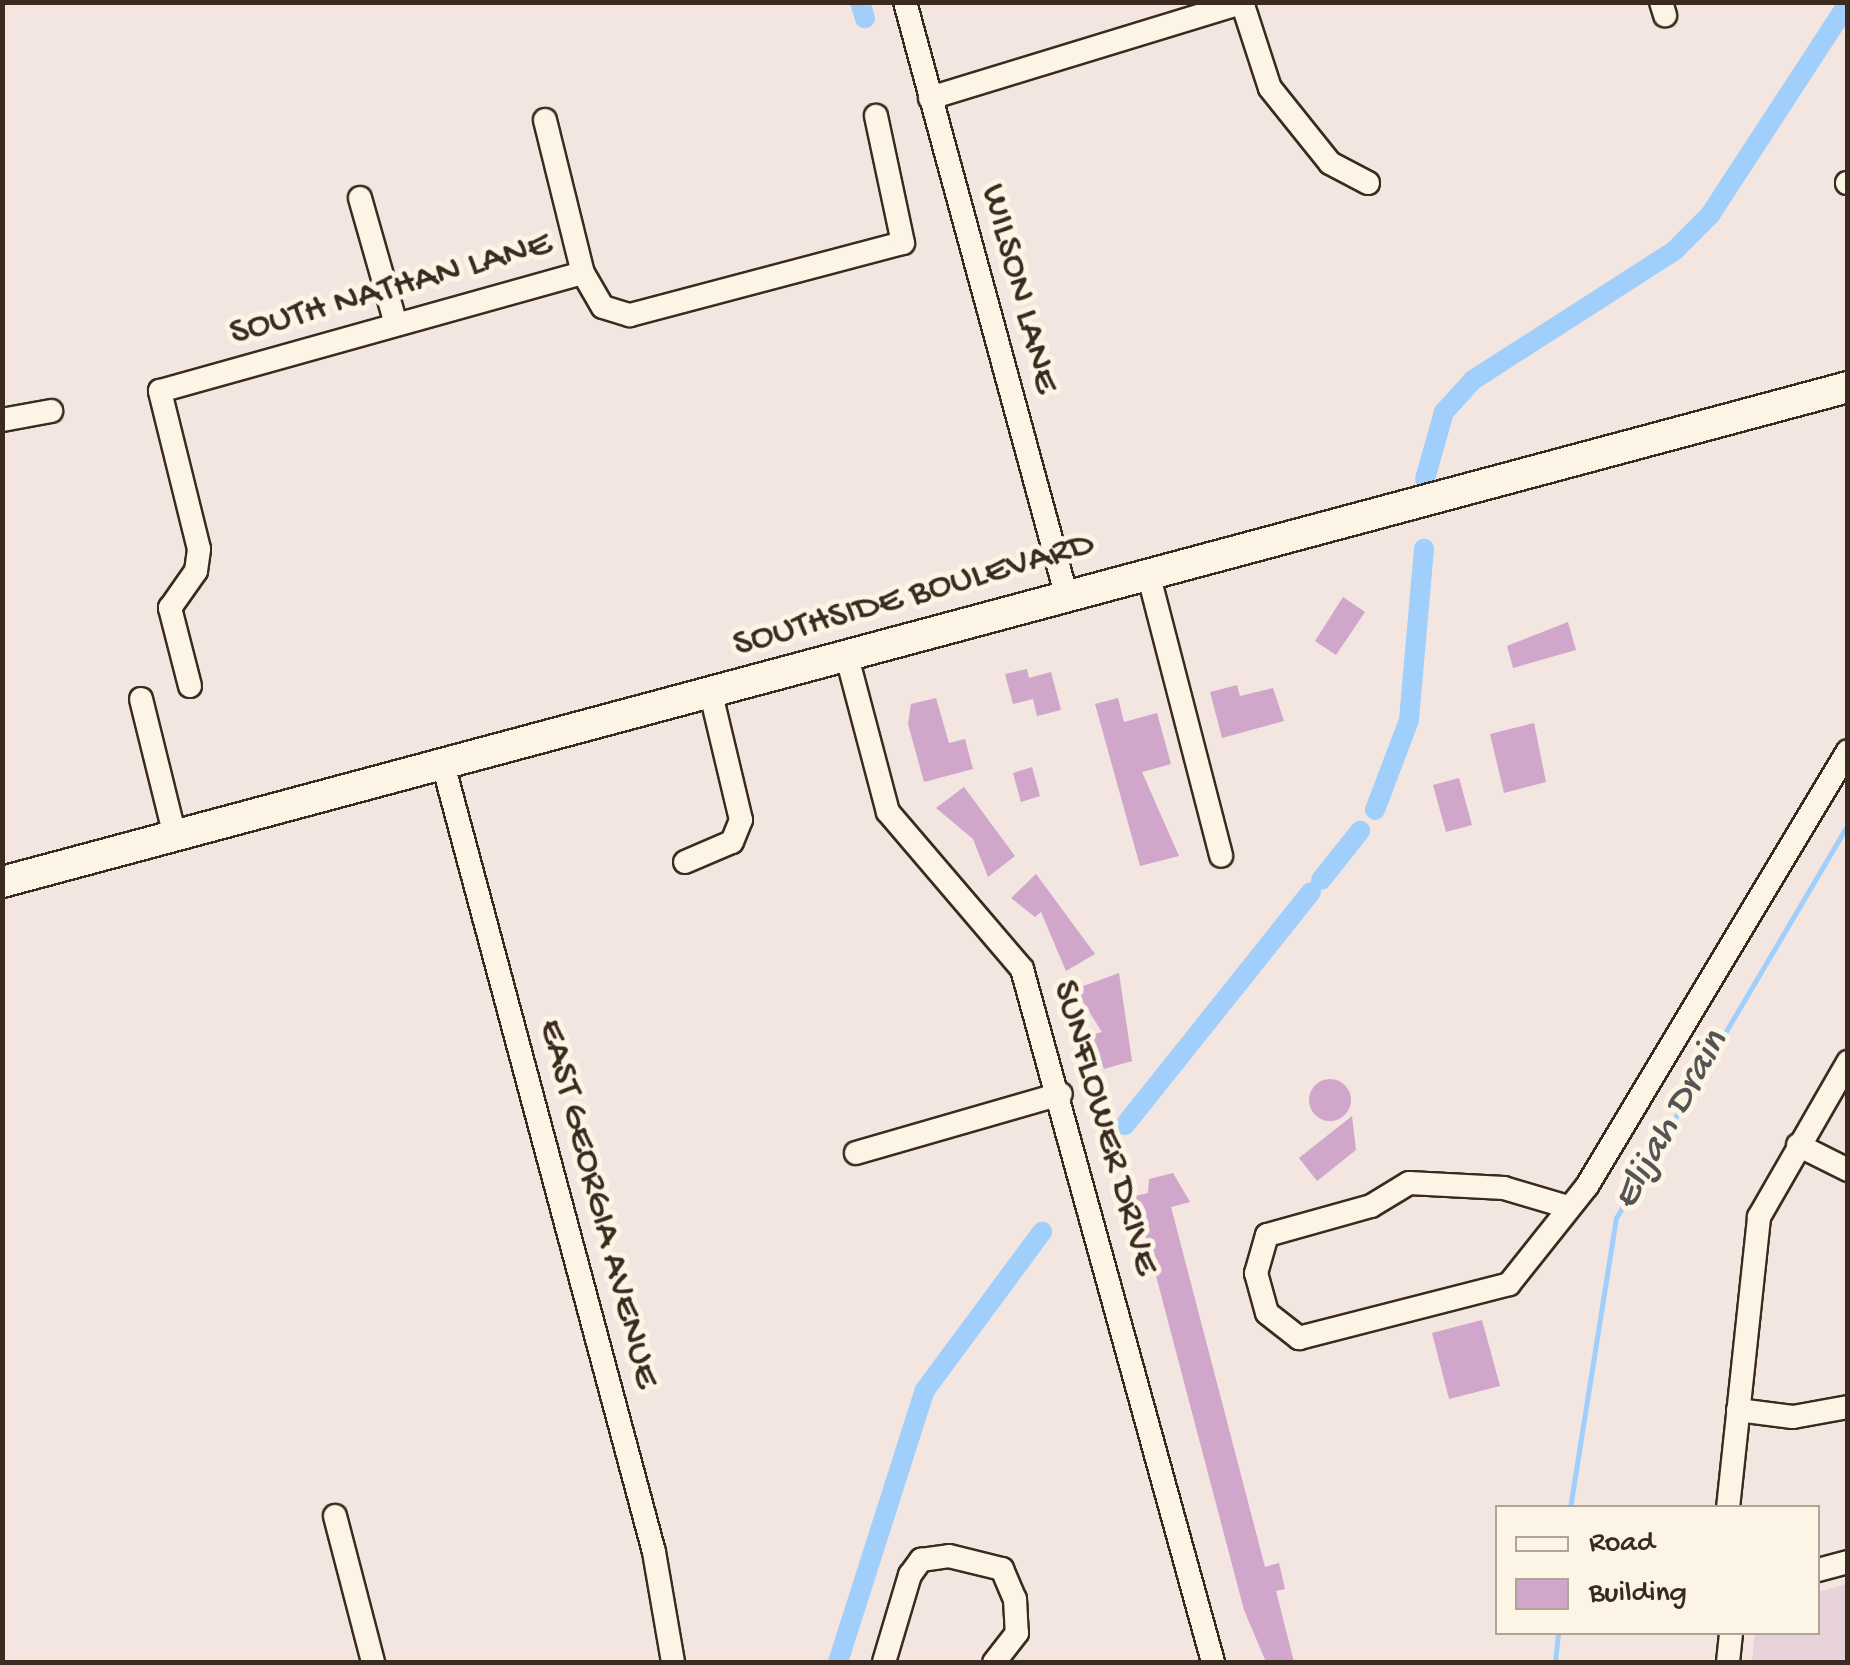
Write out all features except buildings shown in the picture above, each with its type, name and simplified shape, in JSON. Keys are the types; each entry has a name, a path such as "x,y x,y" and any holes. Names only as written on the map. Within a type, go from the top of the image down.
{"main road":[{"name":"SOUTHSIDE BOULEVARD","path":"3,878 711,694 1066,594 1848,387"}],"street":[{"name":"WILSON LANE","path":"905,2 1066,594"},
{"path":"930,98 1242,3 1270,88 1330,163 1368,183"},
{"name":"SOUTH NATHAN LANE","path":"190,686 170,608 196,571 199,549 160,392 583,273 604,307 630,315 903,243 876,116"},
{"path":"545,120 583,273"},
{"path":"360,198 396,324"},
{"path":"2,420 51,412"},
{"path":"1148,572 1221,856"},
{"name":"SUNFLOWER DRIVE","path":"846,656 888,812 1022,970 1061,1094 1213,1662"},
{"path":"685,862 732,842 741,820 711,694"},
{"path":"140,700 176,836"},
{"path":"1568,1208 1504,1188 1408,1183 1371,1206 1268,1235 1256,1273 1268,1312 1299,1338 1509,1284 1568,1208 1848,751"},
{"name":"EAST GEORGIA AVENUE","path":"443,764 654,1552 673,1662"},
{"path":"1728,1505 1759,1216 1848,1062"},
{"path":"856,1154 1061,1094"},
{"path":"1798,1145 1848,1170"},
{"path":"1738,1410 1792,1417 1848,1406"},
{"path":"334,1516 373,1662"},
{"path":"884,1662 910,1575 921,1560 950,1556 982,1558 1008,1584 1017,1633 994,1662"},
{"path":"1820,1569 1848,1562"},
{"path":"1728,1662 1731,1635"}],"shaded area":[{"path":"1847,1584 1847,1662 1752,1662 1755,1635 1820,1635 1820,1591"}],"waterway":[{"path":"860,2 865,18"},
{"path":"1425,479 1444,412 1473,380 1674,251 1710,215 1848,3"},
{"path":"1375,810 1409,720 1424,549"},
{"name":"Elijah Drain","path":"1570,1505 1616,1218 1848,824"},
{"path":"1321,880 1360,831"},
{"path":"1125,1125 1311,892"},
{"path":"838,1662 925,1390 1042,1232"},
{"name":"Elijah Drain","path":"1555,1662 1558,1635"}]}
